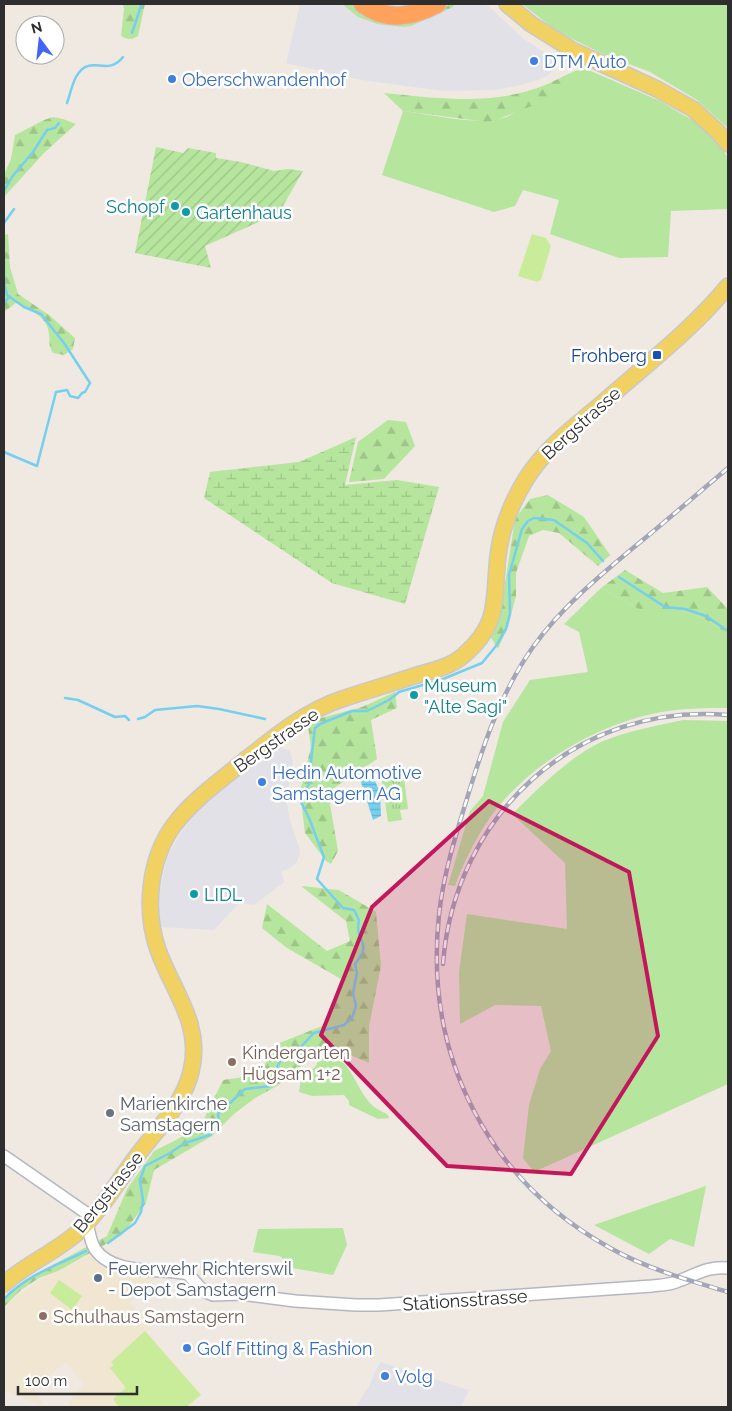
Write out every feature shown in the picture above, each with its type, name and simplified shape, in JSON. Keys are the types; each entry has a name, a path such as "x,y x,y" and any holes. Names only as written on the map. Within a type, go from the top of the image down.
{"highway":[{"path":"363,4 378,12 397,16 415,14 437,4"}],"main road":[{"path":"497,4 520,25 540,39 553,46 574,51"},
{"path":"507,4 531,24 574,51 679,101 702,116 728,144"},
{"name":"Bergstrasse","path":"4,1284 76,1234 90,1220 177,1105 183,1094 192,1069 194,1045 190,1022 158,948 152,919 154,872 159,854 173,826 199,797 274,738 308,716 338,700 460,660 472,649 480,639 493,614 496,600 498,554 503,531 517,496 541,458 557,441 670,343 728,286"}],"street":[{"path":"4,1156 90,1220"},
{"name":"Stationsstrasse","path":"90,1220 92,1240 96,1250 111,1261 120,1266 138,1270 188,1274 192,1276 200,1288 213,1295 241,1294 295,1301 379,1305 652,1286 675,1283 703,1270 716,1267 728,1268"}],"highlighted area":[{"path":"489,801 629,872 658,1036 571,1174 447,1166 321,1035 372,907"}],"shaded area":[{"path":"300,4 342,4 358,17 453,7 457,4 482,4 488,6 524,39 548,55 554,63 554,69 549,75 541,79 517,86 493,90 443,91 362,80 286,63"},
{"path":"281,747 290,751 293,763 286,799 290,820 300,850 296,863 289,869 281,871 284,882 254,905 239,903 214,930 159,927 159,894 167,857 181,832 201,806 221,789 244,771"},
{"path":"94,1253 99,1258 128,1274 156,1278 130,1302 153,1325 146,1332 201,1395 186,1407 72,1407 68,1403 84,1384 66,1362 33,1388 45,1407 4,1390 4,1307 38,1281"},
{"path":"380,1362 469,1390 461,1407 356,1407 369,1386"}],"green space":[{"path":"123,4 145,4 138,36 132,39 121,36"},
{"path":"342,4 431,14 451,4 455,4 453,7 411,26 404,27 377,24 358,17"},
{"path":"522,4 728,4 728,128 697,100 650,72 603,54 558,32"},
{"path":"586,69 660,101 697,123 720,145 728,158 728,209 671,211 668,257 619,258 550,234 559,200 523,190 515,206 494,212 382,175 403,111 469,120 507,117 567,81 566,75"},
{"path":"566,75 567,81 539,103 496,120 496,128 492,133 484,132 480,121 403,111 384,93 421,97 478,99 516,94 538,88"},
{"path":"53,117 76,124 44,153 4,197 4,175 11,159 15,135"},
{"path":"156,147 183,153 188,148 216,153 216,158 241,162 274,171 288,169 303,171 279,213 205,246 211,268 135,253"},
{"path":"8,234 10,267 18,294 49,315 75,338 73,349 64,355 53,353 48,328 37,315 17,302 4,312 4,235"},
{"path":"532,234 546,238 551,246 541,280 537,282 518,276"},
{"path":"388,420 406,422 415,446 384,479 349,482 358,442"},
{"path":"356,437 345,485 397,480 439,487 405,604 332,583 204,498 210,472 299,462"},
{"path":"548,495 584,517 610,555 598,566 559,533 543,530 529,536 516,573 516,596 508,626 498,649 490,636 500,616 515,519 530,499"},
{"path":"625,570 663,593 707,587 728,609 728,634 705,619 683,611 642,611 601,588"},
{"path":"601,588 642,611 683,611 705,619 728,634 728,708 683,709 642,716 590,736 565,750 520,784 501,804 476,839 455,886 448,885 470,811 483,796 503,722 530,680 588,672 579,632 564,624"},
{"path":"395,692 397,708 371,720 377,759 328,792 338,851 331,864 326,861 305,833 300,792 311,747 308,726 321,718 362,707"},
{"path":"683,720 728,721 728,1084 534,1172 523,1158 529,1105 540,1069 551,1051 541,1006 495,1005 460,1024 459,972 467,914 567,929 565,863 512,814 565,765 601,742 631,732"},
{"path":"404,778 408,809 400,810 402,820 388,822 382,781"},
{"path":"301,886 339,890 376,912 381,966 369,1026 369,1063 333,1048 305,1063 277,1086 255,1098 234,1114 212,1136 154,1170 146,1203 122,1235 58,1271 39,1278 21,1290 4,1307 4,1297 32,1276 107,1236 127,1189 154,1151 201,1125 223,1080 258,1075 277,1044 327,1024 341,979 287,948 262,928 267,904 327,951 350,941 346,921"},
{"path":"322,1052 332,1055 346,1065 371,1104 388,1115 389,1118 378,1119 349,1105 349,1101 344,1095 312,1096 299,1092 301,1079 316,1066"},
{"path":"706,1186 694,1247 670,1239 649,1254 594,1225"},
{"path":"343,1228 347,1245 333,1275 292,1268 280,1256 253,1252 258,1229"},
{"path":"59,1280 82,1296 72,1310 50,1293"},
{"path":"145,1331 201,1395 186,1407 119,1407 113,1399 126,1388 110,1368 114,1365 111,1362"}],"water":[{"path":"366,778 374,779 380,792 381,816 373,820 361,782"}],"waterway":[{"path":"132,33 140,4"},
{"path":"67,103 76,77 81,70 87,66 111,65 117,63 123,57"},
{"path":"4,191 12,177 33,152 47,130 55,128 59,123"},
{"path":"4,223 14,209"},
{"path":"4,262 4,282 7,295 24,307 41,314 64,343 90,383 85,392 78,398 70,396 67,390 56,392 37,466 4,452"},
{"path":"4,301 9,296"},
{"path":"108,1243 135,1223 141,1212 143,1201 140,1180 145,1166 185,1143 210,1135 219,1124 218,1114 245,1089 271,1086 275,1071 281,1060 295,1053 314,1033 344,1025 352,1018 356,1006 353,993 357,973 355,964 363,950 358,928 359,920 354,910 343,908 317,879 324,857 300,800 312,779 311,761 315,728 320,724 352,711 367,711 389,700 399,692 443,679 482,663 496,646 506,629 510,614 509,575 522,529 528,521 534,518 554,520 587,543 603,561"},
{"path":"619,577 665,607 685,609 706,616 728,631"},
{"path":"65,698 78,700 115,717 125,716 129,720"},
{"path":"138,719 145,717 155,710 197,706 265,719"},
{"path":"4,1299 32,1277 86,1251"}],"railway":[{"path":"728,468 580,594 555,619 521,665 501,703 485,743 453,846 439,915 437,967 442,1017 454,1064 473,1109 498,1150 530,1188 568,1221 612,1249 654,1268 728,1292"},
{"path":"443,964 452,910 471,860 498,816 533,779 574,749 621,727 673,716 728,715"}],"place":[{"name":"DTM Auto","path":"534,61"},
{"name":"Oberschwandenhof","path":"172,79"},
{"name":"Schopf","path":"175,206"},
{"name":"Gartenhaus","path":"186,212"},
{"name":"Frohberg","path":"657,355"},
{"name":"Museum \"Alte Sagi\"","path":"414,695"},
{"name":"Hedin Automotive Samstagern AG","path":"262,782"},
{"name":"LIDL","path":"194,894"},
{"name":"Kindergarten Hügsam 1+2","path":"232,1062"},
{"name":"Marienkirche Samstagern","path":"110,1113"},
{"name":"Feuerwehr Richterswil - Depot Samstagern","path":"98,1278"},
{"name":"Schulhaus Samstagern","path":"43,1316"},
{"name":"Golf Fitting & Fashion","path":"187,1348"},
{"name":"Volg","path":"385,1376"}]}
